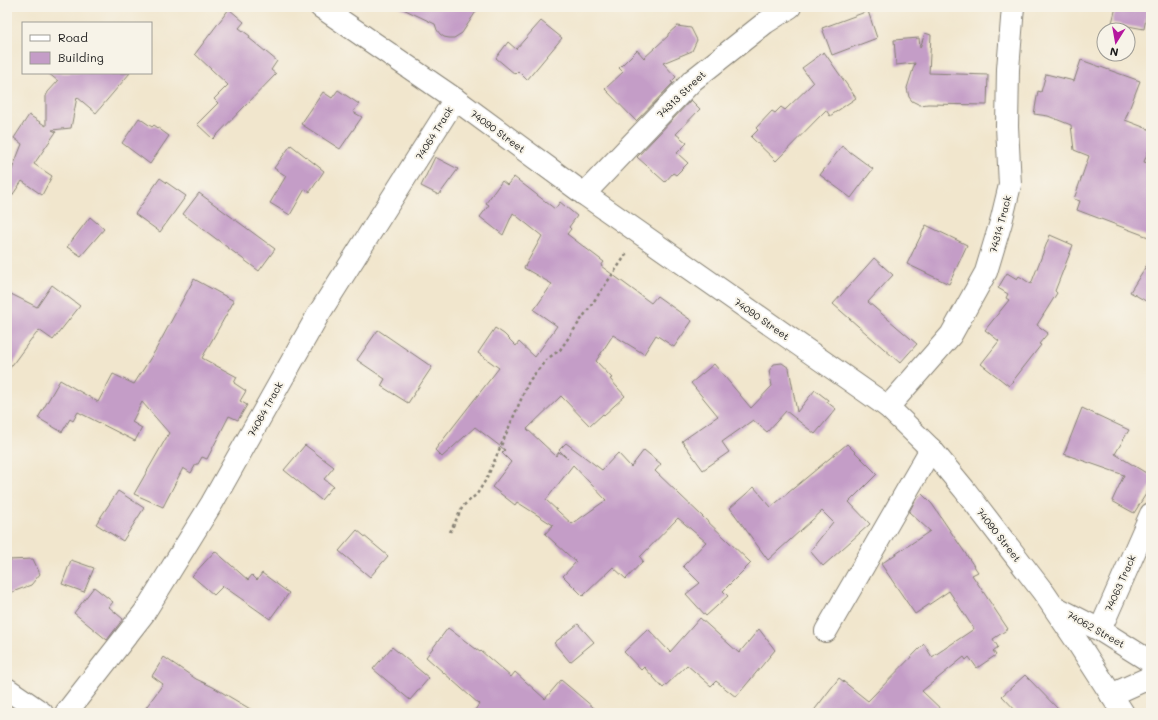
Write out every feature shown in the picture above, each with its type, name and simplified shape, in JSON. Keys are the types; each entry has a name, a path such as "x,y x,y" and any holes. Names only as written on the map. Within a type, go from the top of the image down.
{"street":[{"name":"74090 Street","path":"321,7 455,99 584,194 888,407 931,449 964,489 1044,593 1123,713"},
{"name":"74313 Street","path":"584,194 693,80 765,23 790,7"},
{"name":"74314 Track","path":"888,407 951,335 986,272 1010,185 1007,126 1008,69 1013,7"},
{"name":"74064 Track","path":"66,713 144,613 212,503 318,315 455,99"},
{"path":"826,631 931,449"},
{"name":"74063 Track","path":"1100,630 1151,514"},
{"name":"74062 Street","path":"1044,593 1055,607 1100,630 1151,662"},
{"path":"1111,695 1151,678"},
{"path":"7,689 42,713"}],"path":[{"path":"450,532 462,506 477,494 487,478 529,381 546,359 560,350 640,233"}],"building":[{"path":"399,7 479,7 462,33 454,38 449,38 440,34 435,24"},
{"path":"1116,7 1148,7 1144,29 1136,28 1136,22 1112,22"},
{"path":"229,9 244,22 239,28 277,61 271,70 276,74 213,139 197,124 218,103 214,99 228,85 195,54"},
{"path":"868,11 877,38 832,55 822,28"},
{"path":"541,21 562,38 527,80 518,71 515,74 496,58 508,42 516,49"},
{"path":"677,26 691,28 697,40 692,51 663,63 676,77 671,82 673,83 636,121 605,89 623,72 619,68 637,50 644,58"},
{"path":"925,33 931,35 929,73 988,75 987,105 920,105 912,101 909,97 907,88 915,63 896,65 894,40 919,38 920,48"},
{"path":"824,52 856,98 830,116 826,110 776,161 751,137 758,130 756,128 772,111 775,113 781,107 785,110 813,83 802,68"},
{"path":"1081,60 1140,81 1125,120 1151,130 1151,144 1144,162 1151,164 1151,238 1077,210 1080,201 1074,199 1089,156 1074,150 1071,125 1048,116 1034,114 1038,91 1041,92 1046,74 1074,81"},
{"path":"49,74 129,74 96,113 77,97 71,128 52,130 56,132 34,164 52,176 42,195 22,181 7,203 7,182 22,144 14,138 29,115 46,126 46,96 58,81"},
{"path":"338,90 359,104 353,112 362,117 340,149 301,124 323,92 332,98"},
{"path":"691,100 700,109 676,134 687,143 677,153 688,163 676,175 673,173 665,182 637,157"},
{"path":"139,118 152,127 154,125 169,136 150,164 122,143"},
{"path":"291,145 324,171 310,192 305,189 290,215 270,203 286,176 274,168"},
{"path":"842,146 873,169 851,198 820,175"},
{"path":"435,157 458,169 439,195 421,186"},
{"path":"514,177 555,209 560,202 577,216 569,227 571,229 567,234 604,262 601,266 651,303 657,296 692,321 674,347 656,335 644,354 613,335 596,361 612,378 610,379 625,396 590,426 561,396 527,429 556,456 559,452 568,459 559,450 566,443 602,470 618,453 631,467 644,450 661,464 655,471 751,563 723,591 728,596 706,616 686,594 700,583 683,566 706,542 678,518 640,557 643,561 626,579 613,567 583,596 563,576 576,562 545,534 553,525 517,502 515,505 492,487 511,462 502,453 505,450 475,427 442,457 435,450 499,368 478,353 495,328 504,334 516,346 519,342 535,357 557,326 534,310 552,284 524,268 542,236 513,213 503,235 480,217 489,205 486,203 502,181 507,185","holes":["573,465 606,500 572,524 546,500"]},
{"path":"160,178 186,196 160,232 135,214"},
{"path":"199,193 275,249 259,271 183,214"},
{"path":"90,217 104,229 81,256 67,247"},
{"path":"926,225 967,245 949,284 907,264"},
{"path":"1050,235 1073,245 1055,291 1057,293 1037,325 1048,333 1039,344 1041,345 1009,386 981,364 999,341 985,330 1009,300 1006,298 1008,294 998,288 1007,273 1017,279 1019,276 1031,284"},
{"path":"874,258 893,275 868,302 917,344 900,363 833,304"},
{"path":"1151,258 1151,304 1130,292"},
{"path":"194,279 234,301 202,358 237,377 234,383 246,391 240,401 247,405 238,420 229,416 207,459 202,457 191,473 183,468 163,507 134,494 169,433 142,402 132,422 142,428 135,441 78,412 73,421 70,419 62,432 38,418 60,380 98,402 113,374 134,384 155,351"},
{"path":"52,285 80,306 53,340 39,330 7,372 7,292 37,307"},
{"path":"378,330 432,367 408,403 381,386 385,379 357,360"},
{"path":"782,363 789,368 797,412 815,390 828,400 827,402 836,409 815,434 786,411 767,432 753,420 722,442 729,452 703,470 682,441 718,416 691,383 714,364 751,408 772,386 769,371 774,364"},
{"path":"1082,408 1129,430 1115,454 1151,476 1151,486 1134,513 1112,501 1124,475 1064,454"},
{"path":"847,444 877,474 849,502 870,524 823,566 810,551 833,522 822,511 768,560 730,508 754,487 771,507"},
{"path":"305,445 334,467 324,479 333,486 321,500 284,470"},
{"path":"118,491 144,508 123,541 96,524"},
{"path":"922,494 932,504 978,572 972,575 1008,629 993,639 998,647 993,651 996,655 977,668 969,657 966,660 964,657 922,691 945,713 812,713 839,678 868,701 924,644 932,657 974,629 949,591 915,614 881,564 930,531 909,512 916,499"},
{"path":"357,530 388,556 370,577 339,551"},
{"path":"215,551 248,580 252,575 257,580 262,573 289,593 270,619 223,586 214,595 192,576"},
{"path":"33,559 40,574 31,585 7,594 7,560"},
{"path":"71,560 94,568 84,592 62,584"},
{"path":"94,587 113,602 109,607 123,619 107,640 74,613"},
{"path":"700,618 739,653 759,629 775,650 736,697 716,681 711,686 687,665 663,688 644,667 641,670 624,652 648,629 670,652"},
{"path":"578,624 594,642 570,662 554,643"},
{"path":"448,628 480,652 481,651 511,677 515,672 545,699 561,680 600,713 473,713 479,704 426,657"},
{"path":"392,647 429,678 410,700 373,669"},
{"path":"164,657 196,679 213,687 257,713 142,713 163,684 152,676"},
{"path":"1025,675 1062,713 1018,713 1002,696"}]}
